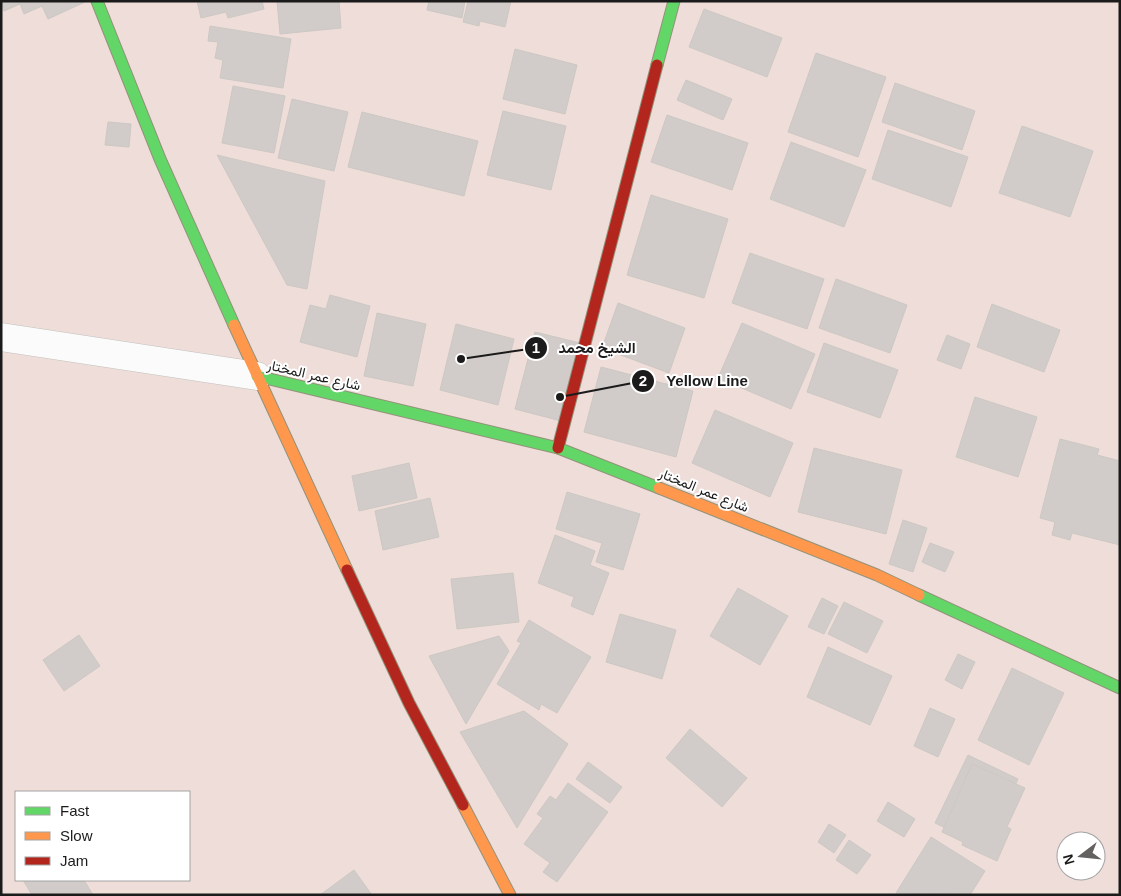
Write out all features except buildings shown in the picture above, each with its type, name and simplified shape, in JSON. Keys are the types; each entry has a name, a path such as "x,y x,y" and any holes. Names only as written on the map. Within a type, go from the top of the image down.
{"street":[{"path":"97,1 160,159 257,376 409,703 510,895"},
{"path":"558,448 674,1"},
{"path":"1,337 257,376"},
{"name":"شارع عمر المختار","path":"257,376 558,448 877,575 1120,688"}],"shaded area":[{"path":"1,1 1120,1 1120,895 1,895"}],"traffic: fast":[{"path":"97,1 160,159 234,325"},
{"path":"657,65 674,1"},
{"path":"257,376 558,448 659,488"},
{"path":"919,595 1120,688"}],"traffic: slow":[{"path":"234,325 347,570"},
{"path":"659,488 877,575 919,595"},
{"path":"463,805 510,895"}],"traffic: jam":[{"path":"558,448 657,65"},
{"path":"347,570 409,703 463,805"}],"place":[{"name":"الشيخ محمد","path":"461,359"},
{"name":"Yellow Line","path":"560,397"}]}
